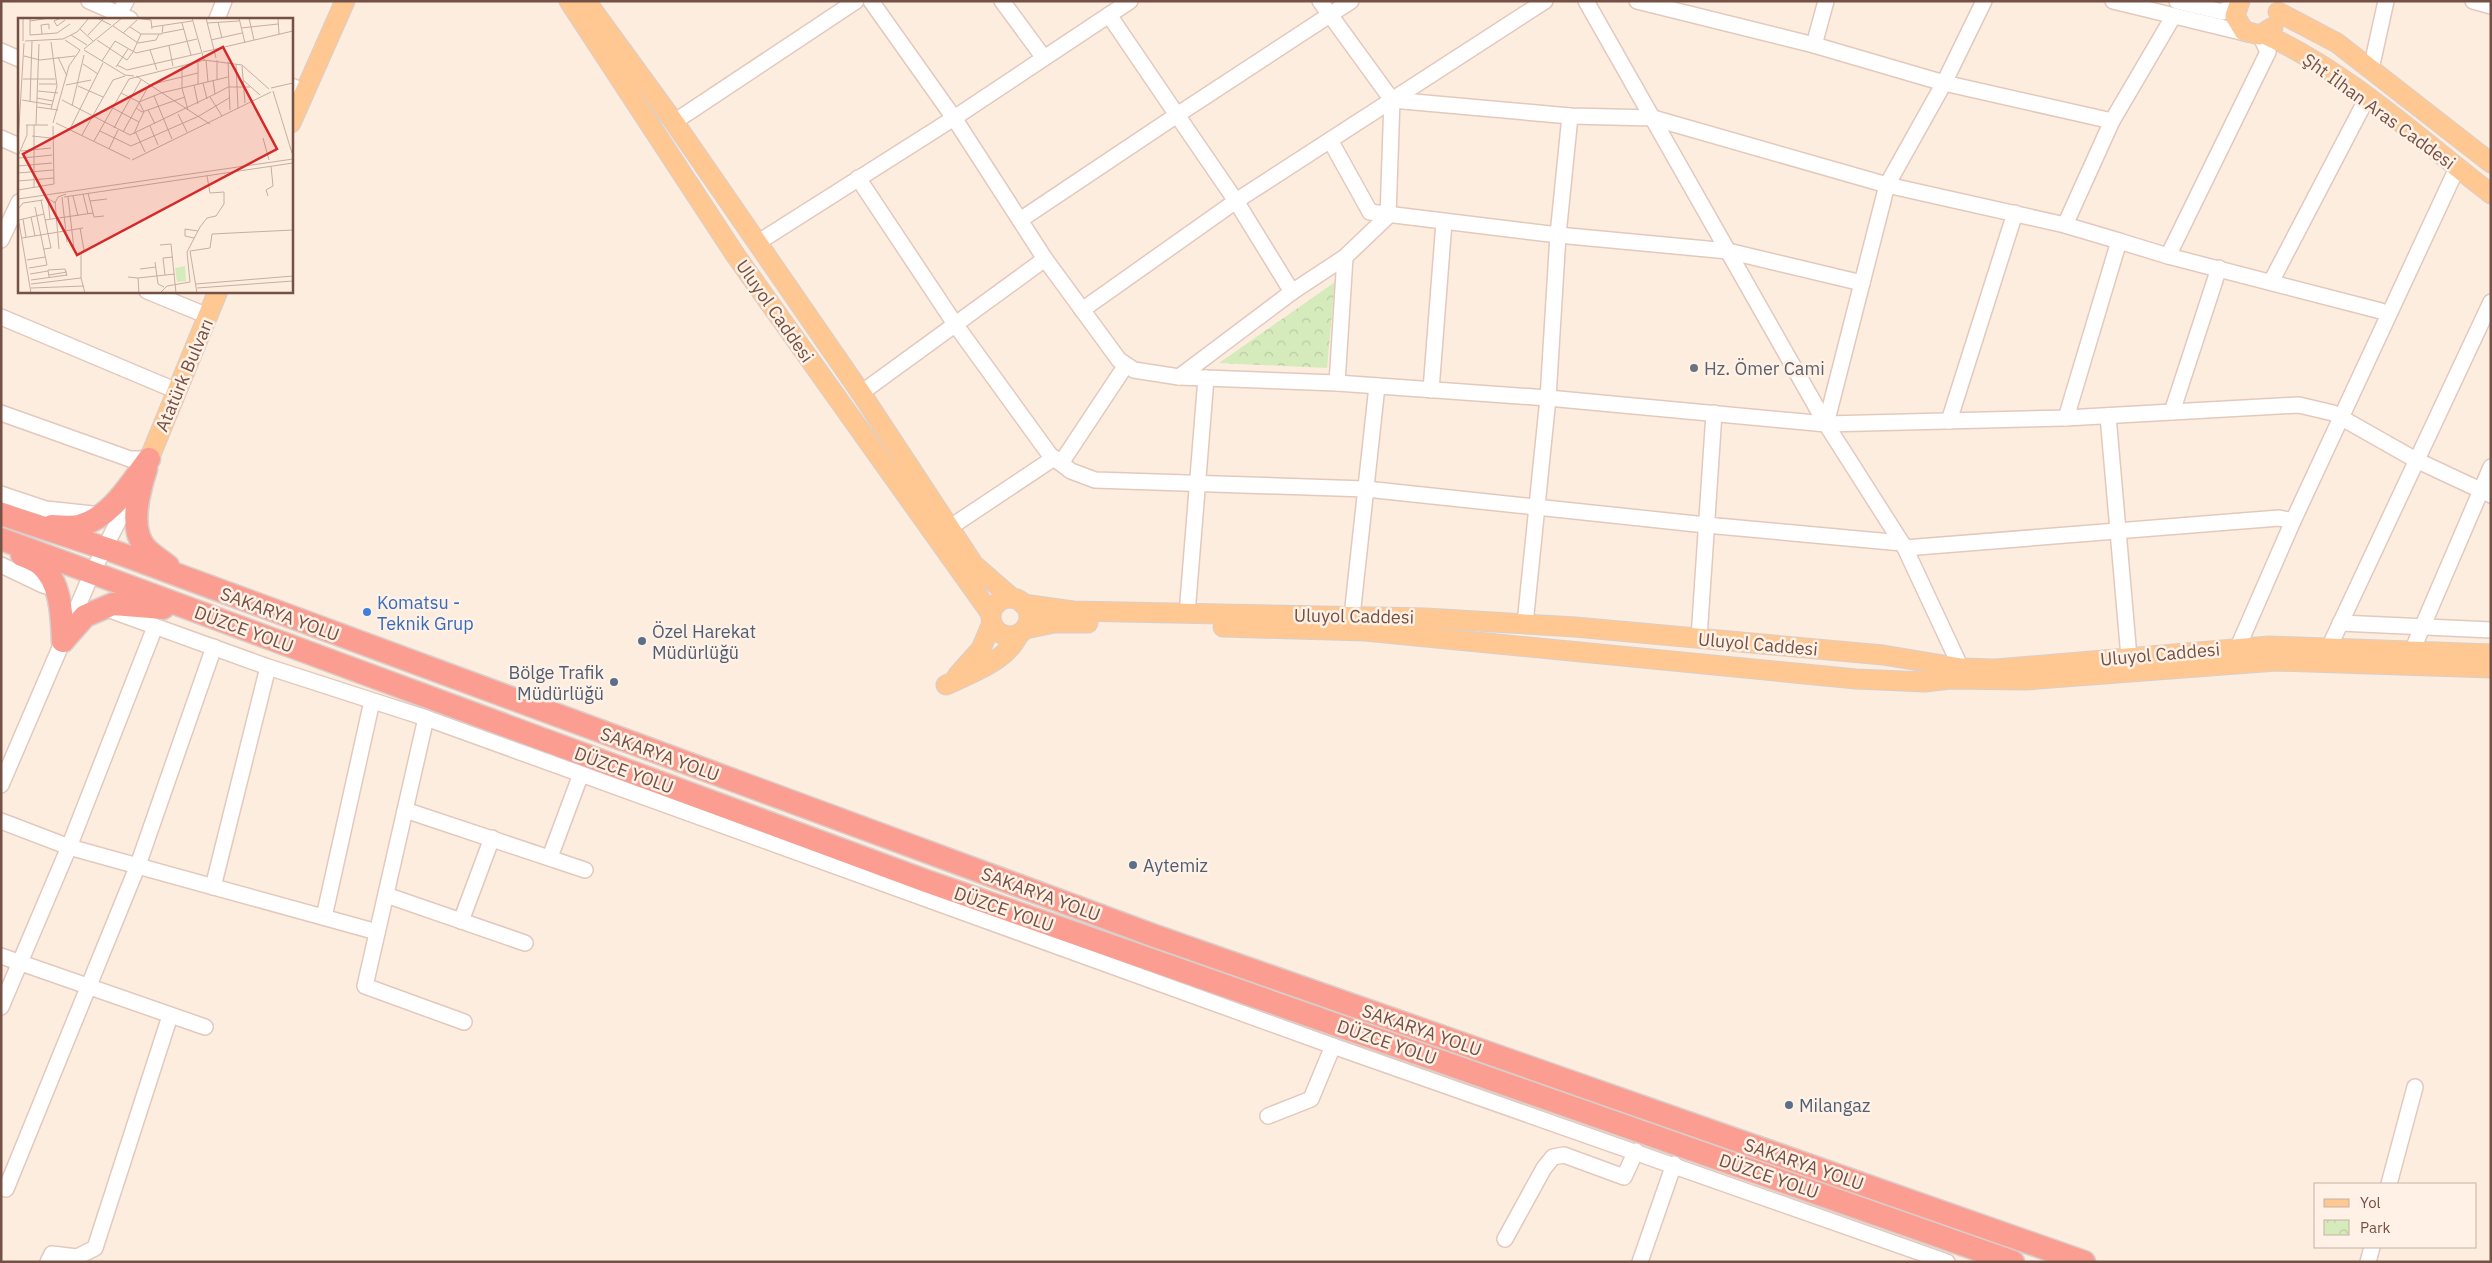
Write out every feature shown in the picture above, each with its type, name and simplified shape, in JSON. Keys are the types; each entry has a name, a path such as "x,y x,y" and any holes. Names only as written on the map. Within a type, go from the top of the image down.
{"highway":[{"path":"37,526 78,527 103,515 117,501 149,459"},
{"path":"149,459 140,488 137,526 144,546 180,577"},
{"name":"SAKARYA YOLU","path":"1,514 106,549 1164,939 2084,1262"},
{"name":"DÜZCE YOLU","path":"1,539 926,881 2013,1262"},
{"path":"1,544 40,564 57,589 62,613 63,641"},
{"path":"63,641 85,616 113,604 148,605 214,618"}],"main road":[{"path":"292,118 298,89 345,1"},
{"path":"2239,1 2235,16 2240,27 2258,34 2273,28 2276,7"},
{"name":"Uluyol Caddesi","path":"583,2 674,122 861,393 974,565 1018,601 1073,611 1352,616 1525,624 1883,655 1961,668 1996,669 2238,647 2491,668"},
{"name":"Uluyol Caddesi","path":"583,2 736,256 991,618"},
{"name":"Şht İlhan Aras Caddesi","path":"2276,7 2337,43 2491,163"},
{"name":"Şht İlhan Aras Caddesi","path":"2258,34 2291,46 2319,63 2491,194"},
{"name":"Atatürk Bulvarı","path":"149,459 218,292"},
{"path":"1018,601 1028,613 1022,631 1015,643 1007,652 981,669 946,685 966,669 981,650 998,602 1018,601"},
{"path":"991,618 994,628 1002,635 1012,636 1022,631"},
{"name":"Uluyol Caddesi","path":"1022,631 1054,623 1098,623 1365,632 1856,679 1925,682 1950,679 2026,680 2276,661 2326,655 2412,651 2491,654"}],"street":[{"path":"89,1 121,17 126,1"},
{"path":"217,18 224,1"},
{"path":"674,122 856,1"},
{"path":"871,1 954,118 1045,259 1119,360 1134,370 1179,377 1337,383 1548,398 1826,424 2066,418 2300,405 2333,413 2416,460 2485,492"},
{"path":"1002,1 1044,58"},
{"path":"757,243 954,118 1130,1"},
{"path":"1179,377 1292,292 1345,257 1388,216 1392,100 1320,1"},
{"path":"1020,220 1351,1"},
{"path":"1082,310 1236,201 1545,1"},
{"path":"1586,1 1826,424 1903,545 1961,668 1982,679"},
{"path":"1637,1 1657,4 1814,45 1944,83 2112,121"},
{"path":"1814,45 1826,1"},
{"path":"1826,424 1887,185 1944,83 1984,1"},
{"path":"2113,1 2173,17 2258,34 2268,52 2168,256"},
{"path":"2177,1 2222,12 2239,1"},
{"path":"2371,69 2386,1"},
{"path":"2473,1 2491,6"},
{"path":"1109,16 1236,201 1292,292"},
{"path":"2065,224 2112,121 2173,17"},
{"path":"1,51 18,59"},
{"path":"2271,282 2367,98"},
{"path":"1392,100 1570,116 1653,118 1887,185 2065,224 2168,256 2381,312"},
{"path":"1525,624 1548,398 1558,235 1570,116"},
{"path":"1,138 18,146"},
{"path":"1330,140 1370,212 1388,216 1558,235 1728,251 1862,283"},
{"path":"2238,647 2293,521 2457,168"},
{"path":"858,178 955,324 1057,460 1071,471 1095,480 1196,485 1366,489 1903,545 2118,532 2278,518 2293,521"},
{"path":"7,234 18,205"},
{"path":"1949,421 2016,213"},
{"path":"1431,390 1444,222"},
{"path":"2066,418 2119,241"},
{"path":"1337,383 1345,257"},
{"path":"861,393 1045,259"},
{"path":"2172,412 2219,268"},
{"path":"149,292 208,316"},
{"path":"2326,655 2491,302"},
{"path":"1,317 177,391"},
{"path":"949,528 1057,460 1126,365"},
{"path":"1187,614 1206,378"},
{"path":"1352,616 1377,386"},
{"path":"1,413 130,459 149,459 106,549 92,573 1,785"},
{"path":"1699,638 1714,413"},
{"path":"2108,416 2129,657"},
{"path":"2412,651 2421,627 2485,492 2491,467"},
{"path":"1,494 46,510 103,515"},
{"path":"3,570 57,589"},
{"path":"103,608 268,667 426,718 1333,1046 1674,1164 1947,1262"},
{"path":"2340,623 2491,630"},
{"path":"1,1007 69,847 155,627"},
{"path":"6,1189 138,865 214,647"},
{"path":"213,887 268,667"},
{"path":"324,917 372,701"},
{"path":"426,718 365,986 464,1022"},
{"path":"550,857 582,774"},
{"path":"405,810 585,870"},
{"path":"1,821 69,847 377,932"},
{"path":"461,920 492,838"},
{"path":"386,895 525,943"},
{"path":"1,956 205,1027"},
{"path":"48,1262 52,1254 77,1257 95,1248 170,1016"},
{"path":"1268,1116 1310,1099 1333,1046"},
{"path":"2389,1183 2416,1087"},
{"path":"1505,1239 1544,1168 1553,1156 1564,1155 1624,1177 1636,1151"},
{"path":"1640,1262 1674,1164"},
{"path":"2368,1262 2372,1248"}],"green space":[{"path":"1335,282 1327,368 1219,363"}],"place":[{"name":"Hz. Ömer Cami","path":"1694,368"},
{"name":"Komatsu - Teknik Grup","path":"367,612"},
{"name":"Özel Harekat Müdürlüğü","path":"642,641"},
{"name":"Bölge Trafik Müdürlüğü","path":"614,682"},
{"name":"Aytemiz","path":"1133,865"},
{"name":"Milangaz","path":"1789,1105"}]}
